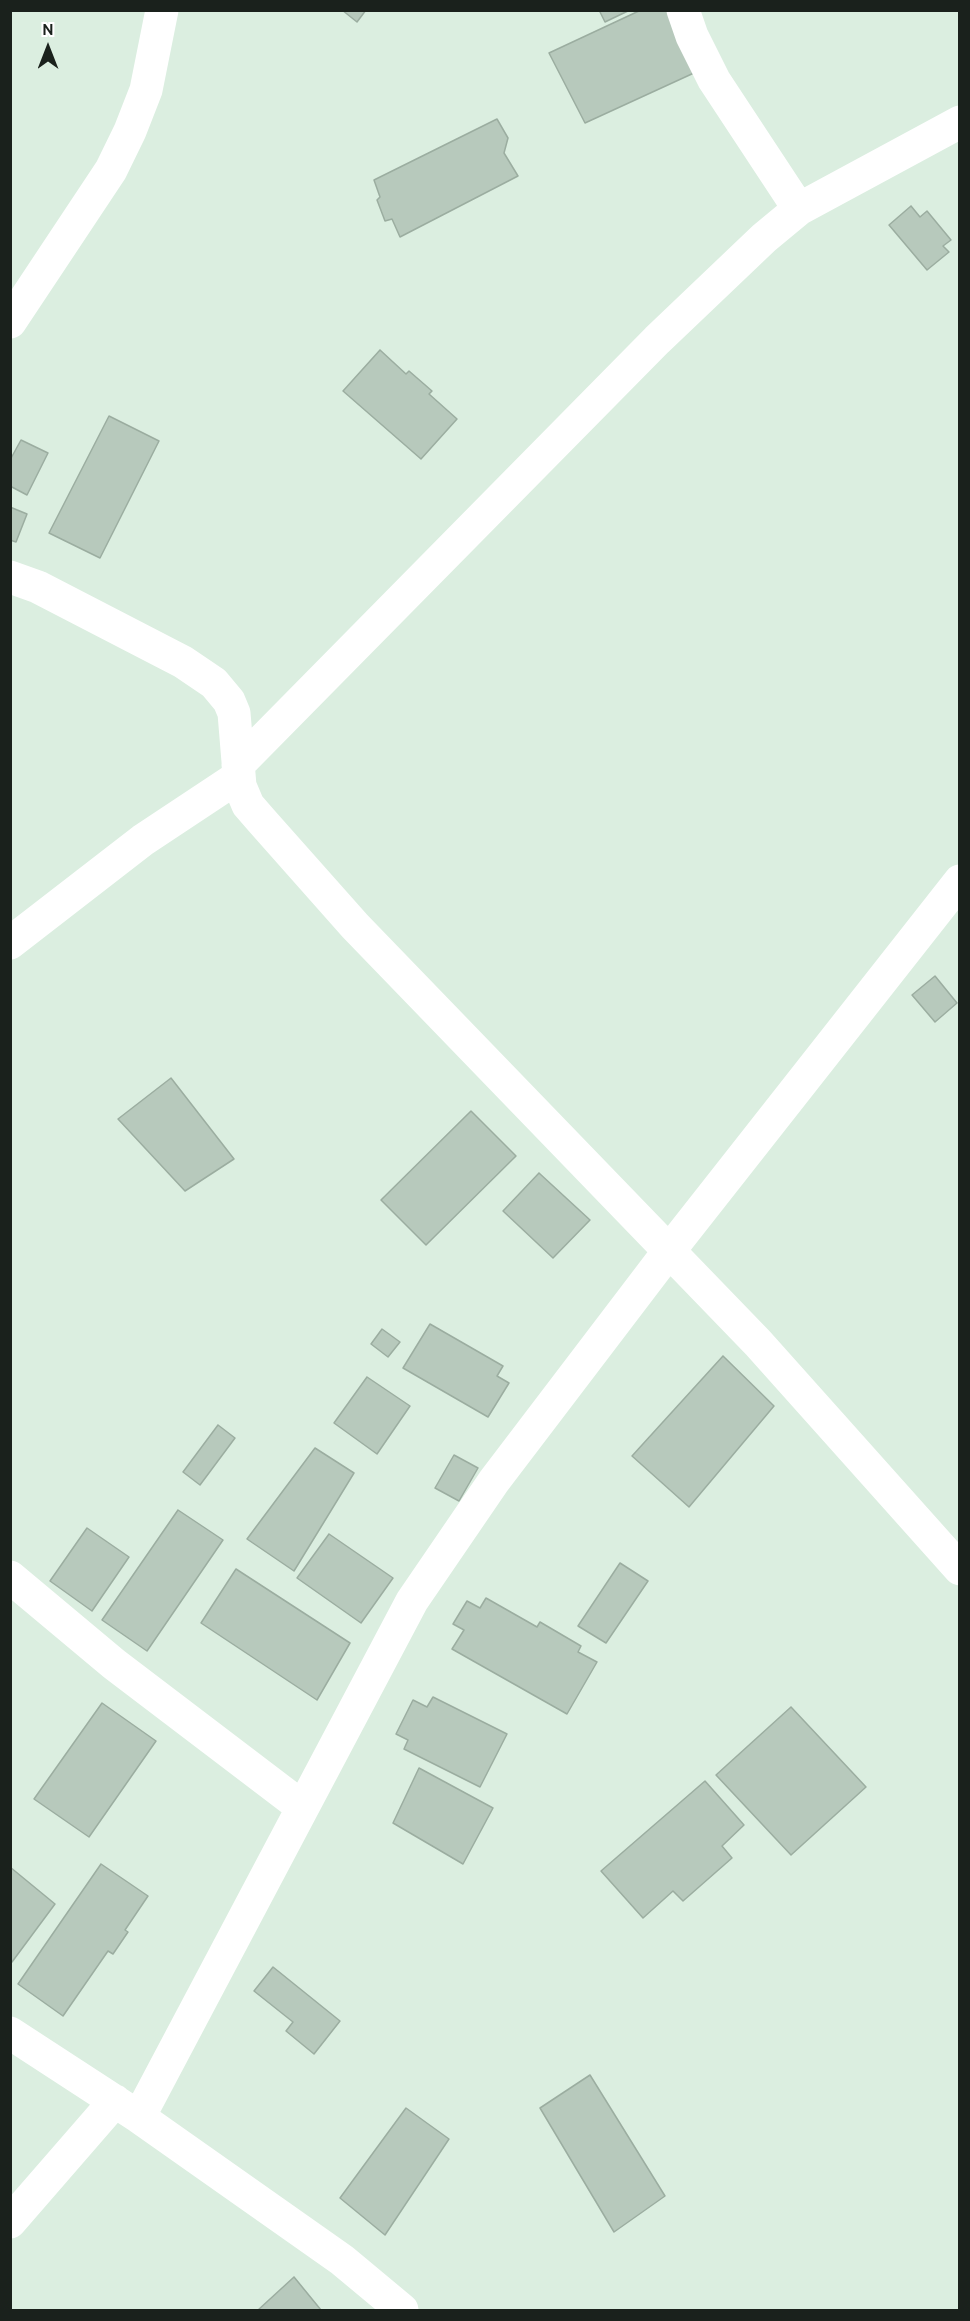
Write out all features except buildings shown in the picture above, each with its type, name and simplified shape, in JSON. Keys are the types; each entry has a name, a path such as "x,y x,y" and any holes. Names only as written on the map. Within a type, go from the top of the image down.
{"street":[{"path":"10,322 111,170 146,90 162,10"},
{"path":"683,10 692,36 714,80 800,209"},
{"path":"10,943 143,840 238,771 657,340 764,238 800,209 960,122"},
{"path":"10,577 38,587 183,662 214,683 229,701 234,713 238,771 248,805 355,926 758,1343 960,1569"},
{"path":"10,2222 127,2109 302,1807 412,1601 494,1481 669,1251 960,881"},
{"path":"10,1577 114,1664 302,1807"},
{"path":"10,2033 127,2109 342,2260 402,2310"}]}
